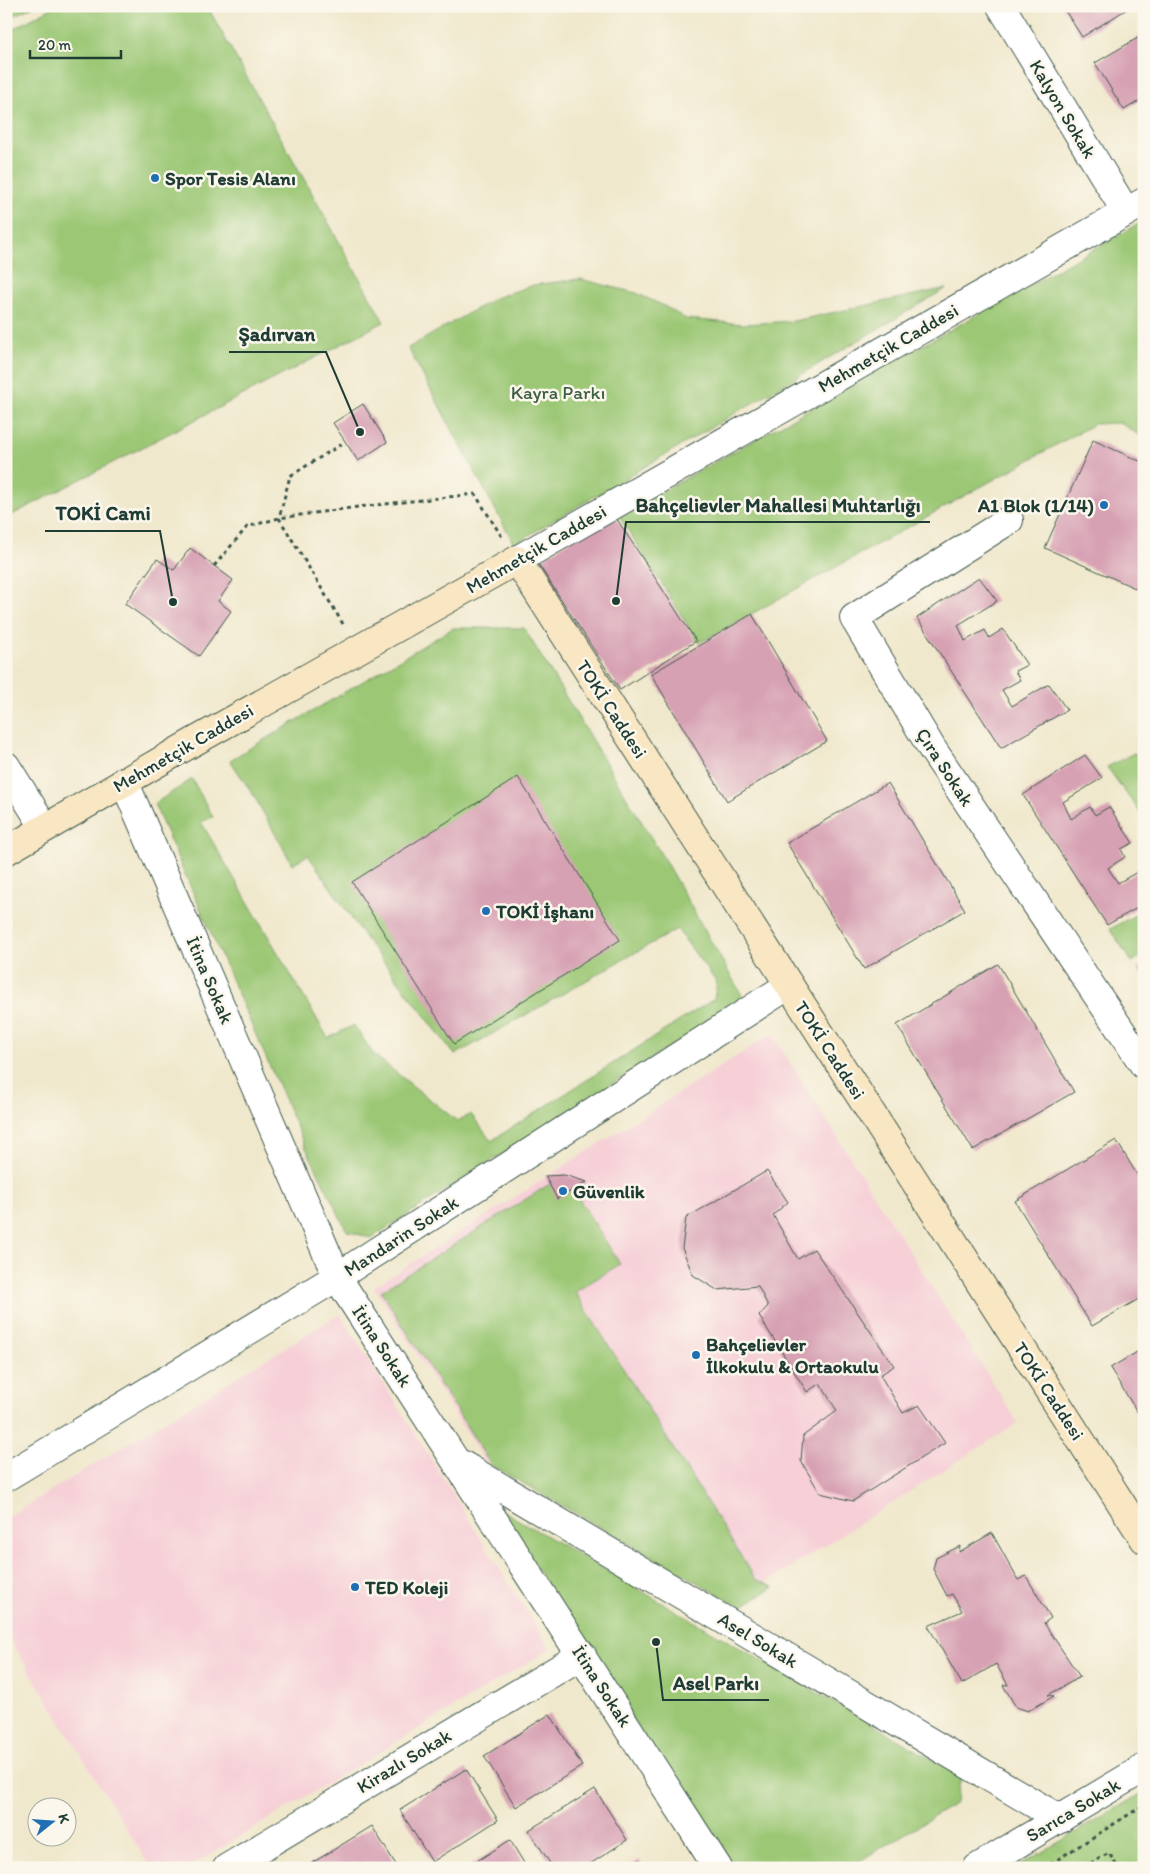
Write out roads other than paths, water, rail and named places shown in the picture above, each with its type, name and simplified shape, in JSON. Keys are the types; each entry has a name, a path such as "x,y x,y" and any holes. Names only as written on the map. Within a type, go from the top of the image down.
{"main road":[{"name":"Mehmetçik Caddesi","path":"6,851 124,782 517,560"},
{"name":"TOKİ Caddesi","path":"517,560 1144,1539"}],"street":[{"name":"Kalyon Sokak","path":"1001,6 1135,207"},
{"name":"Mehmetçik Caddesi","path":"517,560 1135,207"},
{"name":"Çıra Sokak","path":"1009,520 854,618 931,747 1144,1066"},
{"path":"6,766 45,828"},
{"name":"İtina Sokak","path":"124,782 337,1277 718,1868"},
{"name":"Mandarin Sokak","path":"6,1477 337,1277 789,985"},
{"name":"Asel Sokak","path":"456,1460 1060,1819"},
{"name":"Kirazlı Sokak","path":"227,1868 582,1655"},
{"name":"Sarıca Sokak","path":"977,1868 1144,1768"}],"place":[{"name":"Spor Tesis Alanı","path":"155,178"},
{"name":"Şadırvan","path":"360,432"},
{"name":"A1 Blok (1/14)","path":"1104,505"},
{"name":"Bahçelievler Mahallesi Muhtarlığı","path":"616,601"},
{"name":"TOKİ Cami","path":"173,602"},
{"name":"TOKİ İşhanı","path":"486,911"},
{"name":"Güvenlik","path":"563,1191"},
{"name":"Bahçelievler İlkokulu & Ortaokulu","path":"696,1355"},
{"name":"TED Koleji","path":"355,1587"},
{"name":"Asel Parkı","path":"656,1642"}],"park label":[{"name":"Kayra Parkı","path":"558,392"}]}
